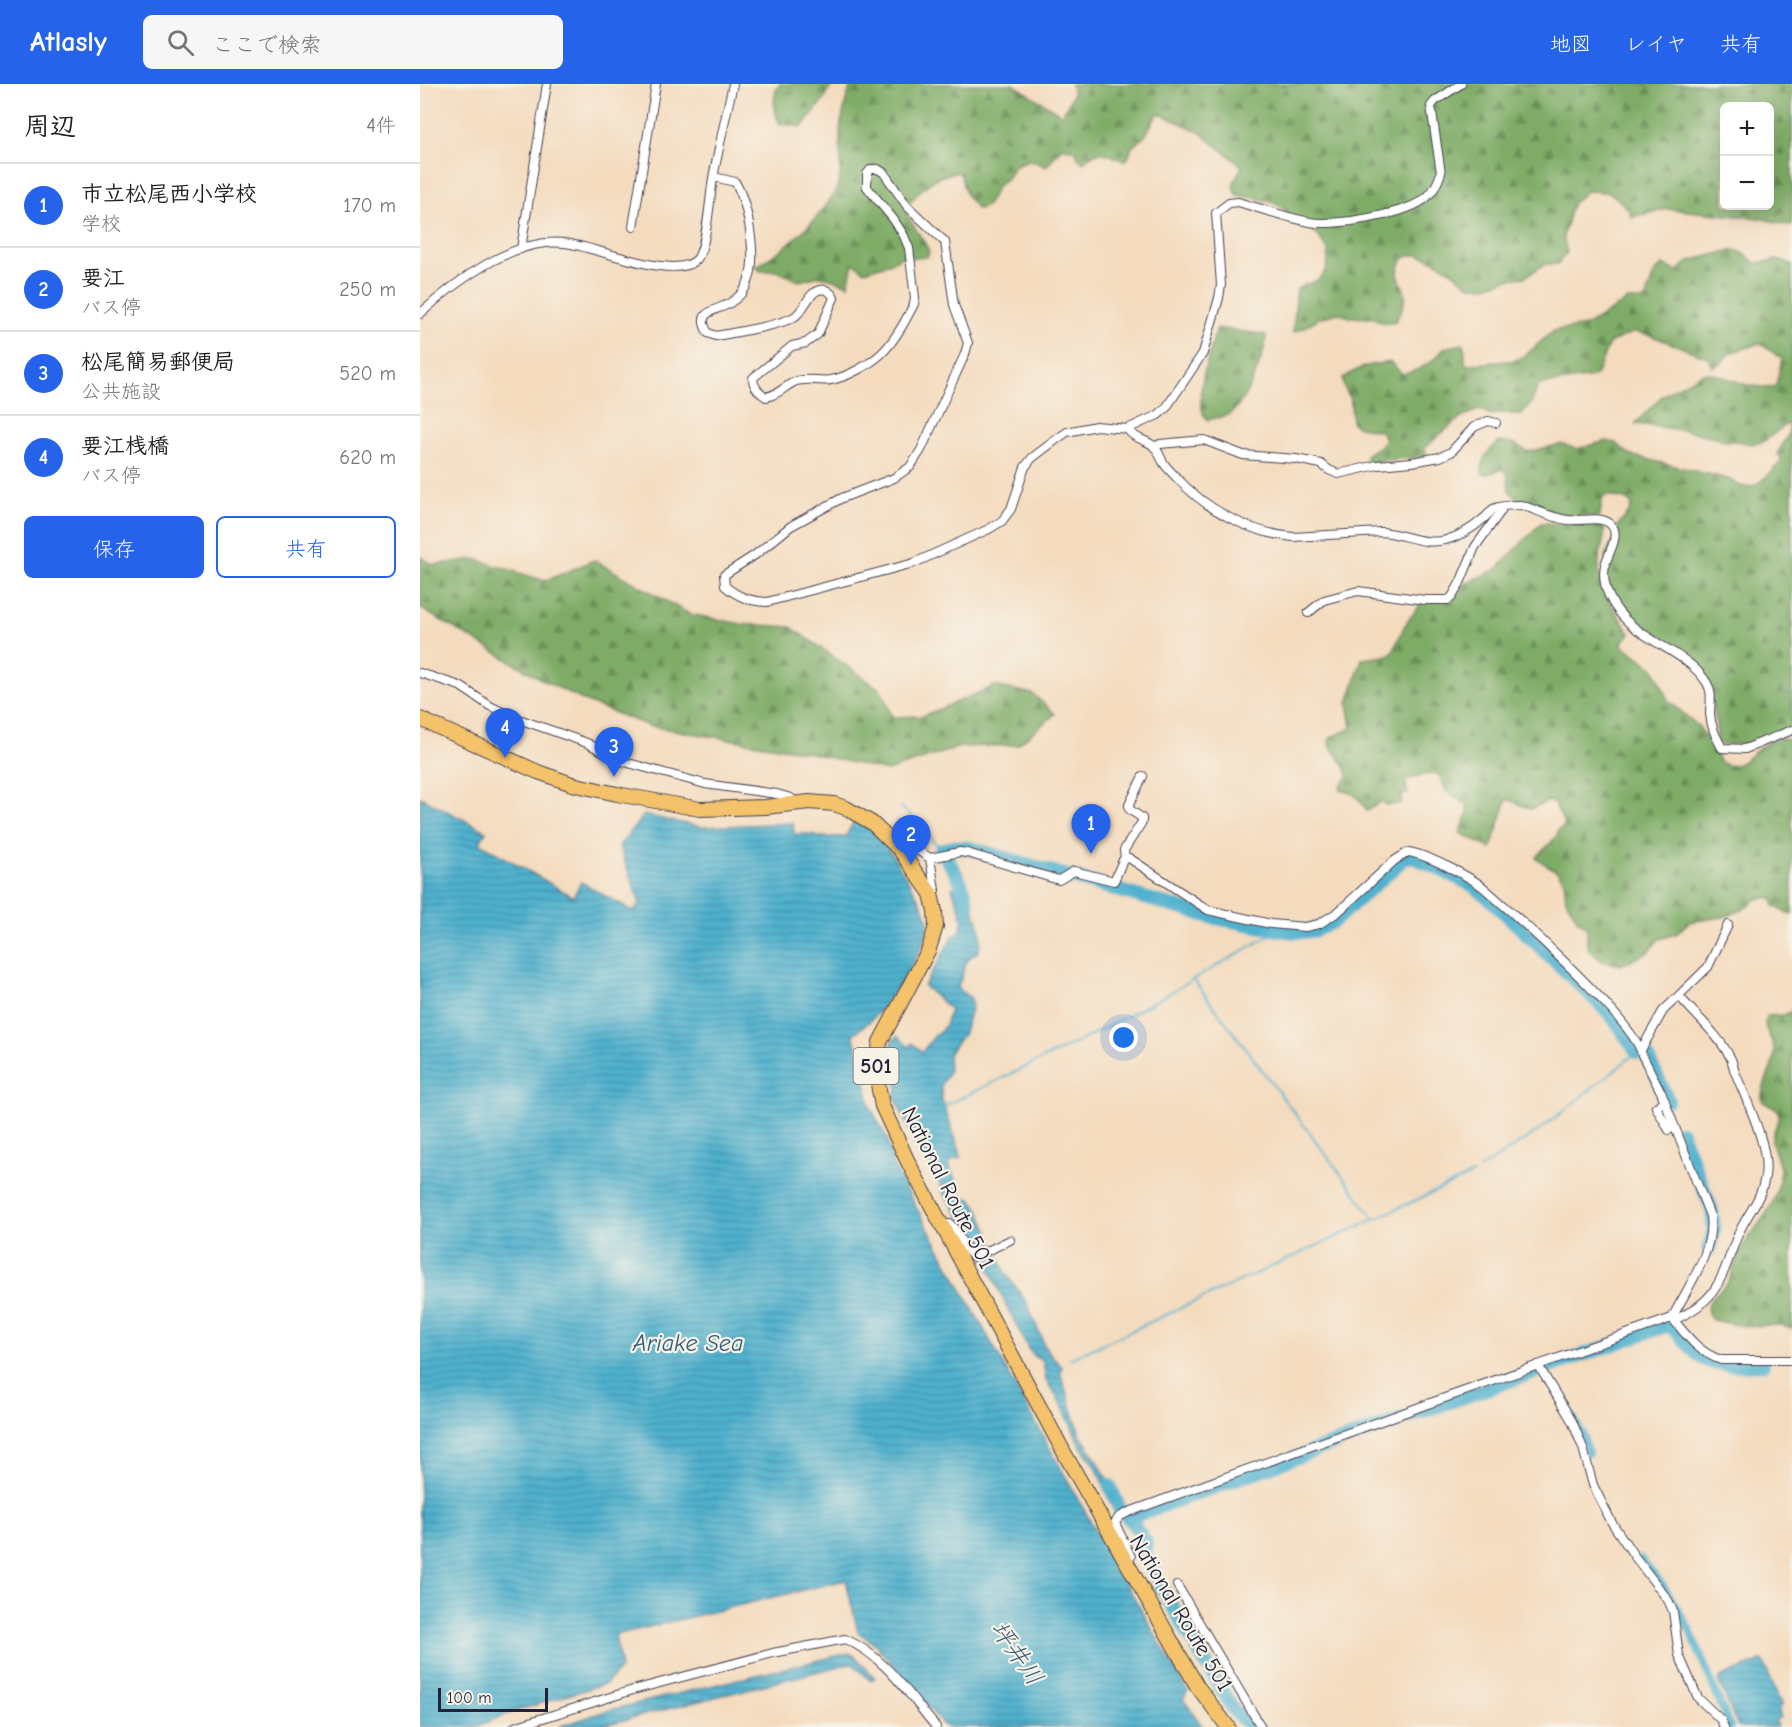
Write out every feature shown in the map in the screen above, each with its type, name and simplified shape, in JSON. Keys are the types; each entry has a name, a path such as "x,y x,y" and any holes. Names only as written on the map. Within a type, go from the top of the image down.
{"highway":[{"name":"National Route 501","path":"420,719 538,772 595,789 700,809 765,807 795,802 822,802 846,808 872,823 915,870 930,894 936,926 933,937 885,1030 877,1057 878,1091 889,1123 1066,1456 1126,1563 1197,1686 1228,1727"}],"street":[{"path":"521,249 547,84"},
{"path":"633,227 656,84"},
{"path":"420,314 446,290 484,266 521,249 550,242 564,243 654,265 681,267 691,263 697,258 702,246 733,84"},
{"path":"714,177 735,182 742,192 748,212 752,265 748,282 740,296 729,304 708,312 704,317 704,326 708,333 716,336 787,320 803,310 813,293 818,290 825,289 831,292 834,298 818,334 806,343 792,346 753,378 753,383 766,398 775,396 794,382 837,378 864,365 881,354 914,304 909,248 894,220 867,187 867,174 871,170 884,173 907,206 945,242 954,305 968,343 921,450 910,467 894,478 842,498 791,526 755,555 724,575 724,586 736,596 767,602 927,558 989,530 1002,521 1011,509 1025,467 1032,458 1067,432 1096,426 1127,429 1158,415 1166,408 1203,353 1220,291 1216,213 1229,203 1239,202 1312,223 1332,224 1356,221 1408,208 1426,198 1441,173 1431,106 1461,84"},
{"path":"1154,447 1160,444 1204,440 1243,455 1296,459 1321,464 1338,474 1377,465 1440,457 1451,452 1474,427 1488,421 1496,423"},
{"path":"1127,429 1132,435 1154,447 1164,464 1178,479 1208,504 1229,518 1281,536 1381,532 1394,533 1425,542 1445,540 1464,534 1494,508 1521,505 1569,521 1602,520 1610,524 1615,536 1605,567 1605,586 1608,596 1631,627 1688,662 1707,684 1711,694 1710,714 1714,734 1722,748 1745,749 1792,730"},
{"path":"1308,613 1324,600 1358,591 1425,600 1448,600 1460,583 1468,560 1501,511 1499,508"},
{"path":"420,673 460,687 505,713 587,743 630,764 705,784 777,794 791,798 795,802"},
{"path":"888,838 898,838 921,854 933,857 960,852 1059,880 1074,871 1114,881 1125,858 1124,850 1142,822 1142,818 1129,809 1129,805 1143,776"},
{"path":"1125,858 1129,858 1208,910 1271,924 1305,927 1319,924 1333,916 1394,861 1408,852 1415,853 1473,880 1499,901 1603,1000 1624,1024 1641,1050 1665,1101 1712,1225 1705,1253 1673,1319"},
{"path":"930,894 934,890 933,857"},
{"path":"1641,1050 1663,1011 1708,967 1728,925"},
{"path":"1126,1563 1131,1557 1115,1523 1119,1517 1129,1512 1673,1319 1693,1310 1716,1290 1742,1224 1758,1198 1767,1163 1750,1103 1734,1070 1732,1060 1717,1039 1679,996"},
{"path":"1665,1101 1656,1107 1669,1130"},
{"path":"942,1225 950,1224 956,1229 970,1254 975,1257 1010,1240"},
{"path":"1673,1319 1692,1342 1712,1357 1721,1360 1792,1360"},
{"path":"1539,1368 1579,1435 1593,1485 1612,1523 1668,1600 1673,1611 1679,1655 1698,1698 1721,1720 1724,1727"},
{"path":"1178,1586 1261,1727"},
{"path":"514,1727 675,1679 773,1653 845,1639 877,1658 936,1727"}],"green space":[{"path":"780,84 832,84 823,101 802,127 780,124 774,104 775,93"},
{"path":"851,84 1013,84 1062,115 1073,94 1071,84 1792,84 1792,226 1759,218 1667,209 1631,217 1630,211 1612,194 1586,191 1572,204 1563,236 1567,253 1557,264 1545,264 1525,277 1508,279 1486,286 1469,286 1433,260 1412,255 1404,258 1399,267 1398,272 1405,299 1396,321 1384,323 1374,318 1350,317 1338,313 1319,318 1293,332 1297,289 1316,281 1323,275 1327,267 1328,249 1314,231 1288,220 1284,210 1278,205 1261,199 1237,196 1234,185 1242,166 1198,131 1158,113 1145,136 1132,147 1128,158 1124,161 1102,152 1094,154 1083,162 1076,151 1062,147 1046,167 1030,161 1022,162 1014,167 1007,178 998,185 988,204 982,208 977,209 966,195 960,173 944,175 936,179 915,196 904,210 927,247 929,252 927,257 903,256 865,271 853,263 848,285 819,276 799,281 777,271 760,271 756,266 779,251 805,229 834,193 840,175 840,130"},
{"path":"1728,251 1739,251 1756,263 1777,260 1792,264 1792,728 1744,744 1720,745 1717,740 1716,722 1707,678 1692,659 1627,612 1607,588 1605,554 1617,535 1617,526 1629,513 1632,504 1625,499 1607,495 1602,499 1598,517 1552,514 1531,501 1520,501 1509,491 1508,475 1503,469 1484,475 1482,473 1483,464 1489,452 1499,442 1513,443 1528,452 1562,444 1576,449 1606,441 1616,443 1634,456 1731,480 1745,487 1752,486 1764,479 1781,462 1781,457 1777,454 1788,435 1790,424 1785,425 1763,442 1750,444 1726,441 1690,431 1635,424 1663,395 1703,373 1712,373 1747,385 1769,388 1776,386 1782,359 1760,343 1728,354 1722,363 1712,367 1707,357 1652,336 1634,332 1609,343 1597,373 1593,377 1538,385 1532,402 1522,415 1504,413 1489,415 1483,410 1475,411 1452,425 1425,448 1427,457 1382,460 1367,464 1366,455 1383,444 1385,439 1381,431 1359,427 1352,423 1351,400 1343,385 1343,379 1365,367 1390,362 1402,374 1408,373 1431,361 1444,348 1463,344 1466,365 1516,360 1527,354 1553,331 1586,326 1628,300 1645,300 1654,274 1662,265 1677,271 1690,261"},
{"path":"1217,328 1266,335 1259,365 1249,388 1237,407 1231,413 1208,420 1203,413 1201,390"},
{"path":"1541,523 1599,525 1604,528 1599,571 1608,599 1630,633 1621,644 1654,668 1668,700 1699,727 1718,760 1728,765 1737,765 1770,741 1780,738 1792,741 1792,915 1774,906 1774,900 1769,897 1757,899 1742,910 1724,917 1689,922 1676,934 1659,939 1647,953 1621,965 1602,961 1589,950 1587,927 1577,919 1566,899 1564,881 1558,872 1536,858 1557,836 1558,830 1565,826 1555,804 1549,801 1531,809 1507,799 1491,849 1460,833 1468,813 1467,804 1447,792 1436,773 1417,776 1405,781 1408,793 1402,796 1402,804 1387,805 1382,801 1367,811 1354,794 1341,791 1340,786 1348,777 1347,772 1329,743 1331,737 1352,728 1348,703 1362,659 1382,657 1391,653 1404,627 1421,602 1455,598 1465,584 1497,569"},
{"path":"420,557 433,565 475,559 545,581 594,560 689,614 741,624 791,627 881,690 892,717 923,716 995,686 1033,694 1055,714 1017,745 960,747 887,771 807,752 649,726 589,703 541,679 420,608"},
{"path":"1792,1011 1792,1328 1778,1325 1743,1326 1712,1320 1707,1306 1709,1301 1728,1282 1740,1251 1768,1211 1777,1190 1780,1169 1772,1139 1779,1116 1777,1110 1762,1101 1763,1088 1774,1055 1773,1044 1765,1021 1767,1016 1784,1015"}],"water":[{"name":"Ariake Sea","path":"420,797 486,831 480,843 573,897 581,882 634,912 640,903 619,846 644,815 701,827 793,823 794,834 813,834 817,837 845,837 854,822 867,827 884,843 920,900 928,922 923,945 897,988 867,1024 853,1034 870,1106 887,1138 894,1167 1098,1535 1188,1691 1183,1699 1203,1727 945,1727 876,1645 858,1632 846,1580 615,1635 621,1668 607,1683 513,1712 476,1727 420,1727"},
{"path":"955,887 961,892 965,890 978,922 981,938 977,953 968,959 958,985 959,990 971,998 972,1007 963,1035 948,1054 949,1071 941,1086 942,1100 961,1155 960,1158 951,1160 949,1165 962,1196 971,1199 980,1211 1005,1272 1027,1303 1046,1349 1062,1367 1060,1372 1080,1434 1099,1463 1118,1501 1116,1502 1106,1490 1096,1467 1080,1445 1061,1403 1046,1380 1043,1360 1035,1357 1029,1350 970,1226 961,1219 944,1194 932,1166 920,1154 894,1095 898,1089 895,1076 892,1076 892,1061 895,1057 891,1042 897,1036 909,1047 912,1043 922,1052 945,1026 950,1009 924,986 953,936 959,934 961,928 962,916 952,888"},
{"path":"848,1653 855,1656 875,1678 871,1681 852,1663 596,1727 558,1727 606,1711"},
{"path":"1763,1661 1782,1706 1778,1708 1781,1717 1775,1720 1777,1727 1738,1727 1719,1682 1721,1677"}],"waterway":[{"path":"901,807 941,850"},
{"path":"968,908 962,885 941,850 954,847 970,848 1211,917 1301,932 1316,930 1334,921 1405,858 1414,857 1474,886 1489,898 1611,1015 1637,1052"},
{"path":"942,1107 1088,1037 1279,930"},
{"path":"1193,979 1374,1218"},
{"path":"1480,1169 1541,1129 1637,1052"},
{"path":"1647,1056 1668,1100"},
{"path":"1681,1132 1712,1210 1714,1231 1709,1249"},
{"path":"1070,1359 1473,1174"},
{"path":"1129,1518 1668,1325 1705,1359 1729,1365 1763,1364"},
{"path":"1558,1392 1582,1433 1588,1453"},
{"path":"1110,1486 1121,1512 1129,1518 1146,1542 1145,1553 1160,1585 1234,1711 1252,1727"},
{"path":"1641,1560 1664,1587 1689,1628 1730,1727"}],"place":[{"name":"要江桟橋","path":"505,758"},
{"name":"松尾簡易郵便局","path":"614,777"},
{"name":"市立松尾西小学校","path":"1091,854"},
{"name":"要江","path":"911,865"}],"water label":[{"name":"坪井川","path":"1017,1653"}]}
